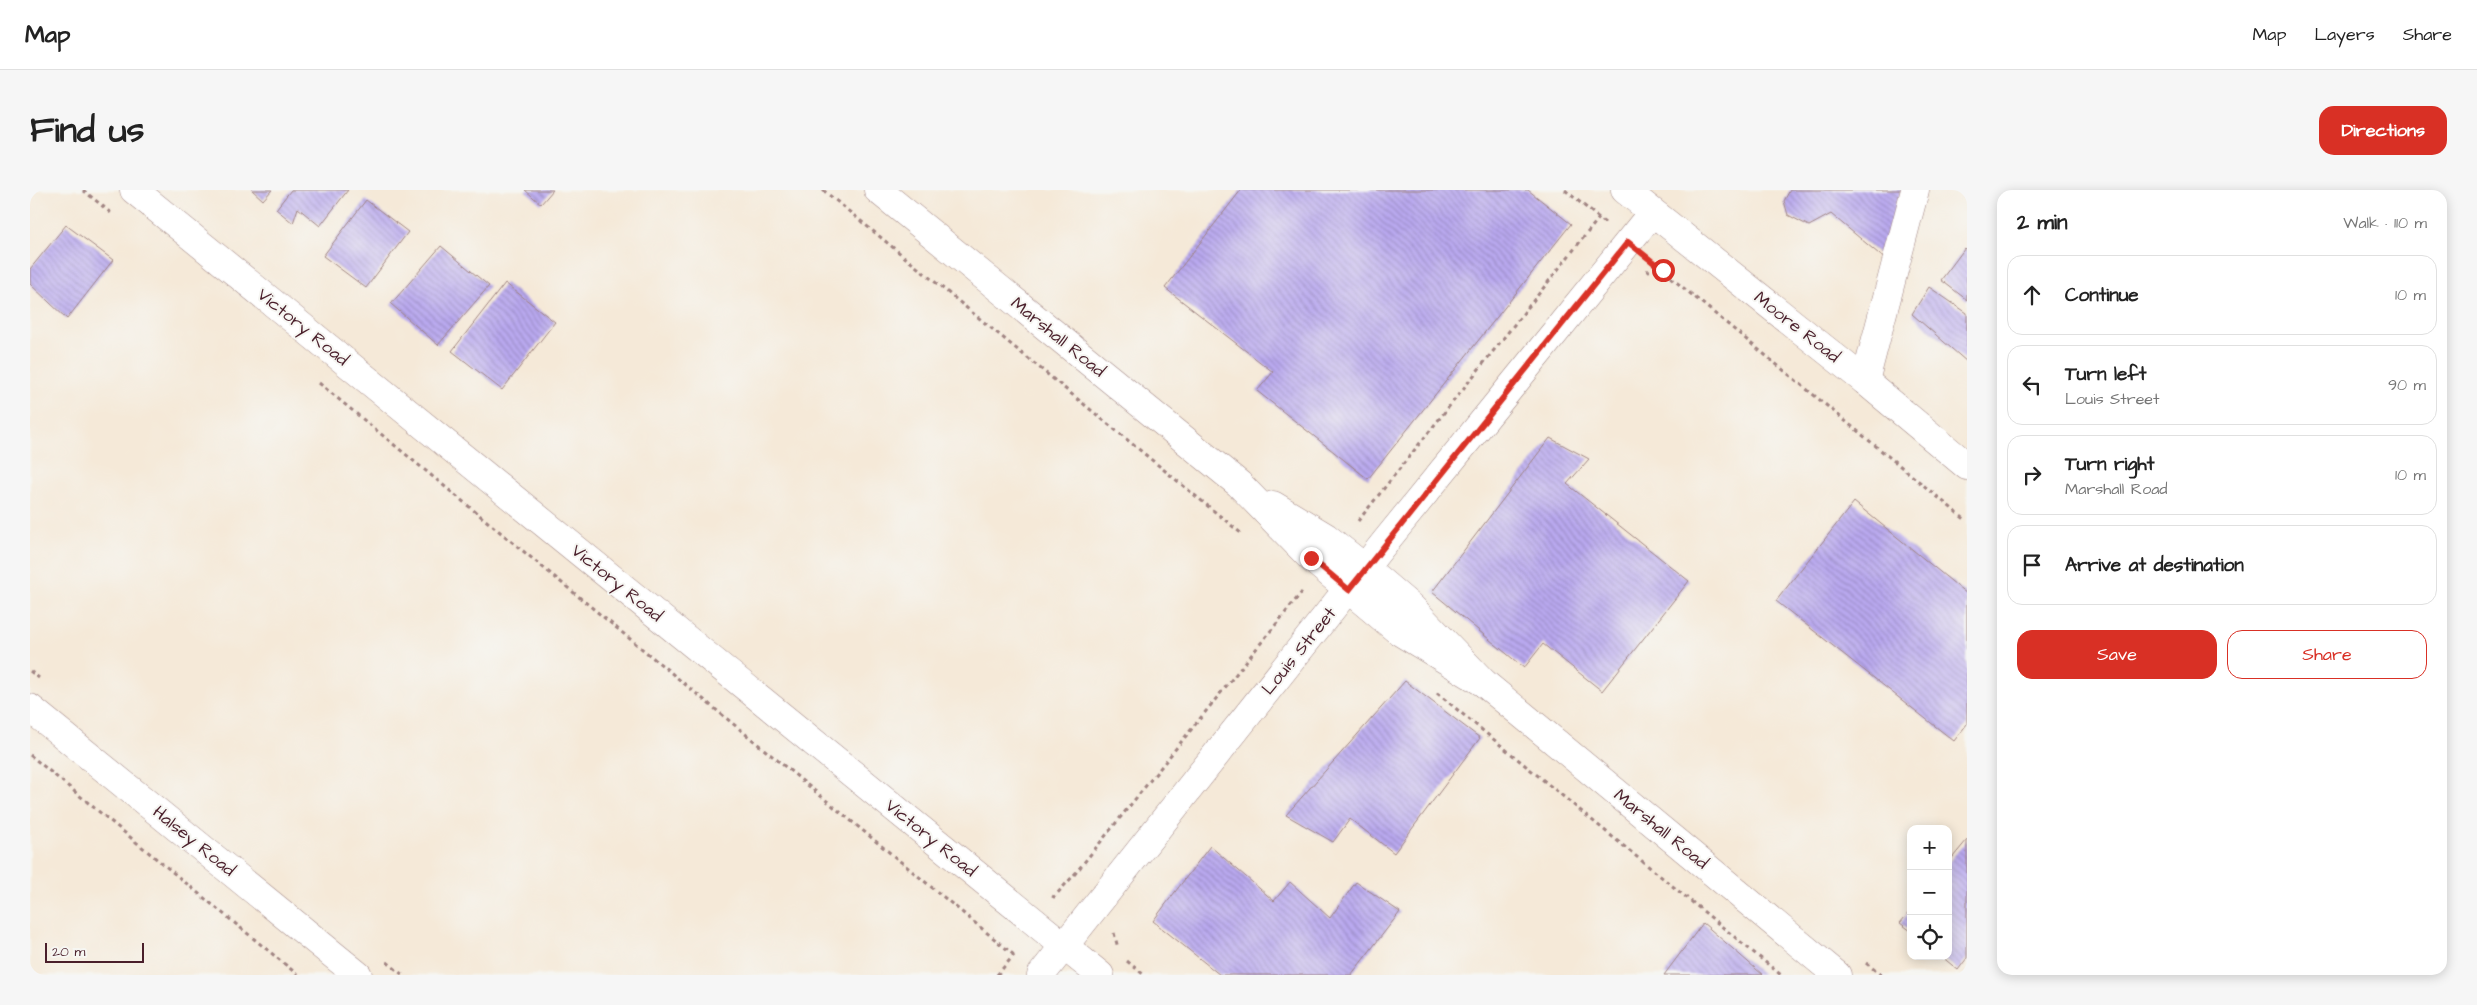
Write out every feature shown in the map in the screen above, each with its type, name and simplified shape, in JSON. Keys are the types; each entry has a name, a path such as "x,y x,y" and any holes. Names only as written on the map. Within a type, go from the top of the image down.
{"street":[{"name":"Victory Road","path":"134,190 1100,975"},
{"name":"Marshall Road","path":"878,190 1239,484 1311,558 1397,630 1484,683"},
{"name":"Moore Road","path":"1625,190 1865,381 1967,466"},
{"path":"1865,381 1915,190"},
{"name":"Louis Street","path":"1041,975 1365,568 1652,213"},
{"name":"Marshall Road","path":"1239,484 1326,537 1365,568 1412,608 1484,683 1838,975"},
{"name":"Halsey Road","path":"30,708 358,975"}],"path":[{"path":"83,190 114,215"},
{"path":"822,190 1246,538"},
{"path":"1565,190 1967,521"},
{"path":"1358,521 1599,218"},
{"path":"314,380 1014,954"},
{"path":"1429,686 1781,975"},
{"path":"30,755 298,975"},
{"path":"1113,927 1115,944 1119,950"},
{"path":"1122,957 1144,975"}],"building":[{"path":"252,190 272,190 263,200"},
{"path":"291,190 348,190 320,226 298,208 293,223 276,209"},
{"path":"525,190 553,190 541,204"},
{"path":"1241,190 1528,190 1571,224 1368,479 1257,391 1273,372 1165,288"},
{"path":"1790,190 1901,190 1885,259 1831,214 1809,226 1788,215 1784,201"},
{"path":"366,200 408,232 366,288 323,256"},
{"path":"66,225 113,260 67,319 30,284 30,269"},
{"path":"441,246 489,286 438,345 391,304"},
{"path":"1965,248 1967,250 1967,300 1941,280"},
{"path":"505,283 555,322 502,390 452,351"},
{"path":"1929,287 1967,313 1967,362 1912,314"},
{"path":"1550,438 1589,459 1567,484 1689,581 1602,691 1543,644 1524,668 1432,592"},
{"path":"1854,502 1967,594 1967,724 1954,741 1776,601"},
{"path":"1405,681 1480,738 1394,853 1350,819 1333,842 1286,815"},
{"path":"1967,840 1967,958 1958,970 1946,960 1952,960 1952,858"},
{"path":"1210,846 1274,901 1290,882 1330,918 1356,882 1400,912 1351,975 1220,975 1153,921"},
{"path":"1907,915 1907,928 1900,923"},
{"path":"1703,923 1763,975 1664,975"}],"route":[{"path":"1311,558 1349,590 1628,242 1663,270"}]}
